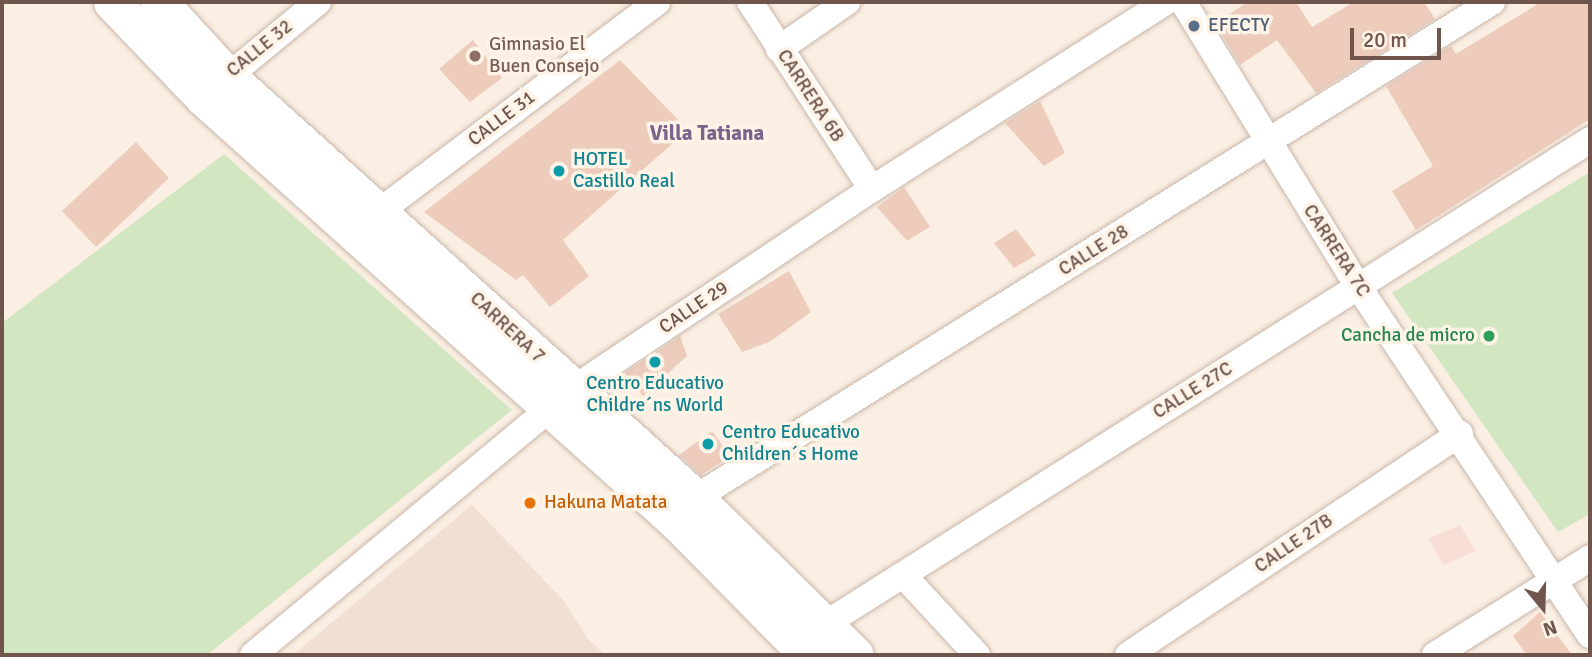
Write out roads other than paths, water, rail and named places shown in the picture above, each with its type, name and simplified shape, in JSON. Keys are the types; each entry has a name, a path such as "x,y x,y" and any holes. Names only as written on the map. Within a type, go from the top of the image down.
{"main road":[{"name":"CARRERA 7","path":"112,2 215,87 563,399 695,498 809,641"},
{"name":"CARRERA 7","path":"159,2 215,87 380,211 563,399 677,522 809,641 855,655"}],"street":[{"name":"CALLE 32","path":"215,87 318,2"},
{"name":"CALLE 31","path":"380,211 657,2"},
{"name":"CARRERA 6B","path":"750,2 872,189"},
{"path":"779,49 848,2"},
{"name":"CALLE 29","path":"253,655 563,399 872,189 1166,2"},
{"name":"CARRERA 7C","path":"1183,2 1358,286 1460,434 1590,635"},
{"name":"CALLE 28","path":"695,498 1492,2"},
{"name":"CALLE 27C","path":"809,641 903,575 1590,140"},
{"name":"CALLE 27B","path":"1128,655 1460,434"},
{"path":"1435,655 1590,558"},
{"path":"903,575 977,655"}],"place":[{"name":"EFECTY","path":"1194,26"},
{"name":"Gimnasio El Buen Consejo","path":"475,56"},
{"name":"HOTEL Castillo Real","path":"559,171"},
{"name":"Cancha de micro","path":"1489,336"},
{"name":"Centro Educativo Childre´ns World","path":"655,362"},
{"name":"Centro Educativo Children´s Home","path":"708,444"},
{"name":"Hakuna Matata","path":"530,503"}],"district":[{"name":"Villa Tatiana","path":"707,133"}]}
